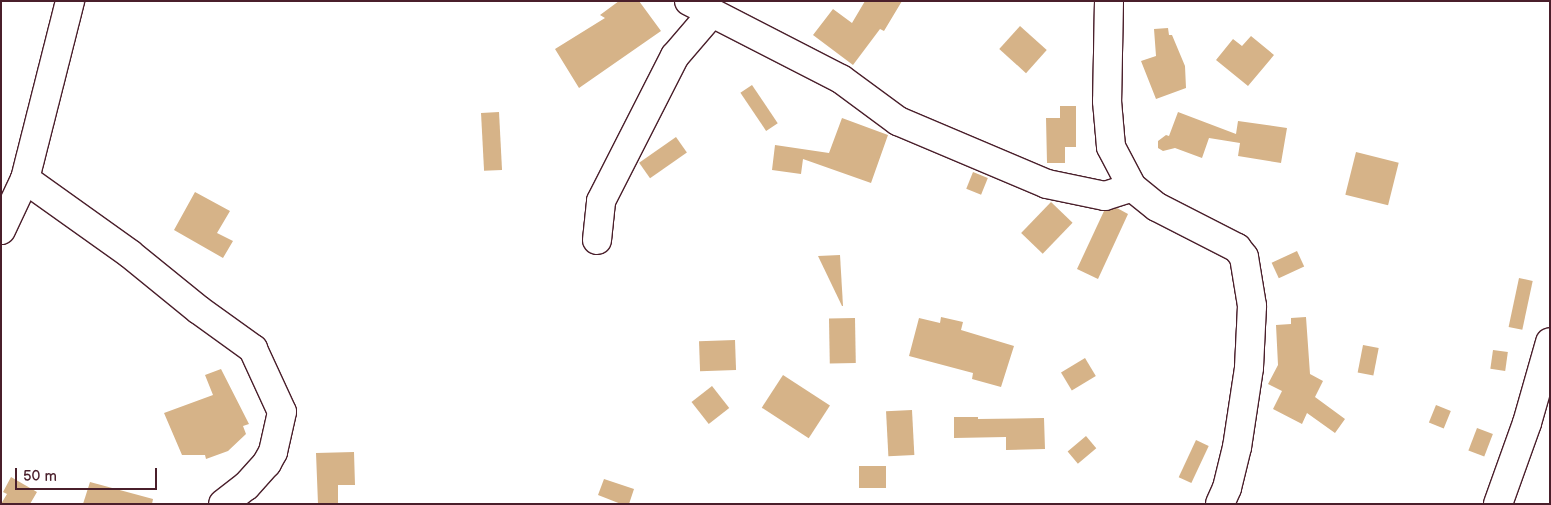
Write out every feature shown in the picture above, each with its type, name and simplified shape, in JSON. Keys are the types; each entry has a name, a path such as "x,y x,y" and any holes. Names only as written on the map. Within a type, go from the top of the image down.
{"street":[{"path":"1,230 25,179 70,1"},
{"path":"1109,1 1107,101 1111,148 1132,187 1157,207 1237,248 1244,257 1252,306 1250,368 1227,488 1220,504"},
{"path":"597,240 601,201 700,8 841,79 898,121 1047,184 1105,196 1132,187"},
{"path":"25,179 130,254 200,310 253,349 282,412 273,452 267,463 246,486 223,504"},
{"path":"1498,504 1527,423 1550,342"}],"building":[{"path":"619,1 639,1 661,31 579,88 555,49 605,18 600,15"},
{"path":"865,1 902,1 884,31 880,29 853,65 813,35 833,9 852,23"},
{"path":"1020,26 1047,50 1026,73 999,49"},
{"path":"1168,28 1169,35 1172,35 1185,66 1186,88 1156,99 1141,61 1156,56 1154,29"},
{"path":"1251,36 1274,55 1248,86 1216,60 1233,39 1242,46"},
{"path":"752,85 778,123 766,131 740,93"},
{"path":"1060,106 1076,106 1076,147 1065,147 1065,163 1047,163 1046,118 1060,118"},
{"path":"499,112 502,170 484,171 481,113"},
{"path":"1178,112 1236,134 1238,121 1287,128 1281,163 1238,156 1240,143 1209,138 1202,158 1175,148 1163,151 1158,148 1158,141 1166,135 1169,136"},
{"path":"842,118 888,135 871,183 803,159 801,174 772,170 775,145 829,153"},
{"path":"676,137 687,153 650,178 639,163"},
{"path":"1356,152 1399,163 1388,205 1345,195"},
{"path":"973,172 988,178 981,195 966,189"},
{"path":"195,192 230,211 217,233 233,241 223,258 174,230"},
{"path":"1051,202 1073,223 1043,254 1021,233"},
{"path":"1117,208 1128,214 1098,279 1077,269 1104,211"},
{"path":"1297,251 1304,266 1279,278 1272,263"},
{"path":"840,255 843,306 818,256"},
{"path":"1519,278 1533,281 1522,330 1509,327"},
{"path":"941,317 963,322 961,330 1014,346 1001,387 972,379 973,373 909,356 919,318 940,323"},
{"path":"1306,317 1310,374 1323,381 1315,397 1345,419 1335,433 1307,413 1302,424 1273,409 1282,391 1268,384 1278,365 1276,325 1291,324 1291,318"},
{"path":"829,318 855,318 856,363 830,363"},
{"path":"735,340 736,370 700,371 699,341"},
{"path":"1363,345 1379,348 1373,376 1358,372"},
{"path":"1493,350 1508,352 1505,371 1490,369"},
{"path":"1085,358 1096,376 1072,390 1061,372"},
{"path":"221,369 249,424 243,426 246,434 228,451 206,459 205,455 182,455 164,413 213,395 205,375"},
{"path":"783,375 830,405 809,438 762,408"},
{"path":"712,386 729,408 709,424 692,402"},
{"path":"1436,405 1451,411 1444,429 1429,423"},
{"path":"912,410 914,455 888,456 886,411"},
{"path":"954,417 978,417 978,419 1044,418 1045,449 1006,450 1006,437 954,438"},
{"path":"1477,428 1493,434 1484,456 1468,450"},
{"path":"1086,436 1096,448 1078,464 1068,451"},
{"path":"1196,440 1209,446 1191,483 1179,477"},
{"path":"354,452 355,485 338,485 338,504 318,504 316,453"},
{"path":"859,466 886,466 886,488 859,488"},
{"path":"11,477 37,492 30,504 1,504 7,494 3,492"},
{"path":"604,479 634,489 629,504 621,504 598,495"},
{"path":"90,482 153,499 152,504 83,504"}]}
